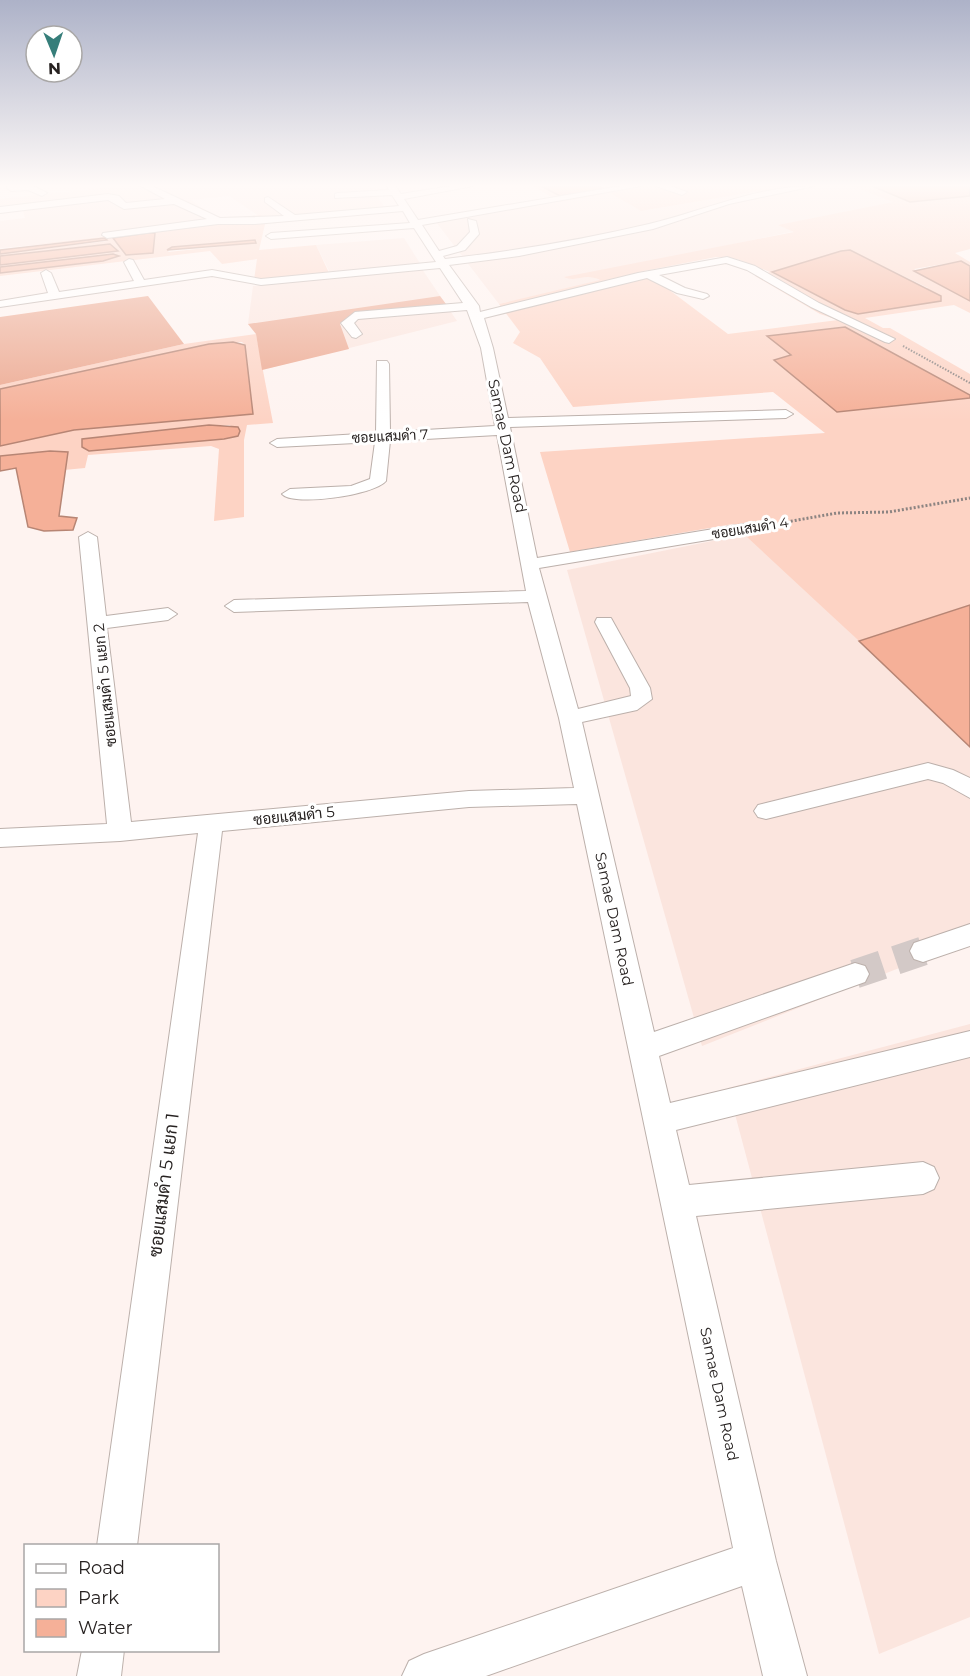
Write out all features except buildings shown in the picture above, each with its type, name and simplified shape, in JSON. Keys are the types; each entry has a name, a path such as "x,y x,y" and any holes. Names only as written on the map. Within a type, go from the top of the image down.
{"street":[{"path":"130,264 141,284"},
{"path":"0,304 141,284 212,268 261,282 413,264"},
{"name":"Samae Dam Road","path":"443,264 475,311 487,348 536,596 570,718 756,1561 784,1676"},
{"path":"356,334 347,323 355,316 475,311 700,264"},
{"path":"742,264 815,305 889,339"},
{"path":"46,273 55,296"},
{"path":"648,274 681,291 703,296"},
{"path":"436,282 455,280"},
{"path":"290,494 362,489 375,485 378,481 383,437 382,364"},
{"name":"ซอยแสมดำ 7","path":"278,443 502,427 786,414"},
{"name":"ซอยแสมดำ 4","path":"531,564 756,527"},
{"name":"ซอยแสมดำ 5 แยก 2","path":"88,537 120,832"},
{"path":"234,606 536,596"},
{"path":"99,623 168,614"},
{"path":"570,718 630,705 642,699 640,688 604,622"},
{"path":"766,812 928,771 944,774 960,781 970,790"},
{"name":"ซอยแสมดำ 5","path":"0,837 120,832 211,825 469,799 587,796"},
{"name":"ซอยแสมดำ 5 แยก 1","path":"117,1544 211,825"},
{"path":"923,951 970,934"},
{"path":"643,1049 855,974"},
{"path":"658,1120 970,1044"},
{"path":"676,1202 923,1178"},
{"path":"424,1676 756,1561"},
{"path":"99,1676 103,1652"}],"path":[{"path":"889,339 970,383"},
{"name":"ซอยแสมดำ 4","path":"756,527 837,513 889,512 970,498"}],"shaded area":[{"path":"326,264 421,265 330,273"},
{"path":"468,264 639,264 570,279 591,275 601,281 499,304"},
{"path":"422,269 457,321 262,370 256,334 248,324 253,286"},
{"path":"148,296 184,344 0,385 0,317"},
{"path":"440,296 446,304 351,316 340,324 349,349 262,370 256,334 248,324"},
{"path":"747,534 970,747 970,940 702,1046 567,570"},
{"path":"970,1024 970,1617 879,1654 728,1088"}],"green space":[{"path":"7,264 25,264 0,267 0,265"},
{"path":"75,264 99,264 0,276 0,273"},
{"path":"256,264 325,264 330,275 254,280"},
{"path":"629,264 679,264 644,271 728,334 838,320 820,314 755,276 770,272 750,264 800,264 773,273 845,310 858,314 928,288 879,264 942,264 914,269 970,301 970,313 954,305 865,318 883,328 890,328 970,374 970,395 845,327 768,336 792,355 774,360 837,412 970,398 970,605 859,641 733,524 570,552 540,452 825,433 773,392 573,407 540,358 513,343 520,332 499,304 600,280 589,277 569,279 564,277"},
{"path":"256,334 273,423 247,425 244,440 244,517 214,521 219,449 211,446 88,455 85,468 64,470 67,452 50,451 0,456 0,446 74,430 252,414 245,345 242,342 209,344 0,389 0,385 184,344","holes":["209,425 230,425 238,436 89,451 82,447 82,439"]}],"water":[{"path":"24,264 75,264 0,273 0,267"},
{"path":"798,264 878,264 941,296 941,301 858,314 845,310 772,272"},
{"path":"946,264 967,264 970,266 970,301 914,271"},
{"path":"845,327 970,395 970,398 837,412 774,360 791,355 767,336"},
{"path":"233,342 245,345 253,414 74,430 0,446 0,389 209,344"},
{"path":"209,425 238,427 240,431 238,436 224,439 89,451 82,447 82,439"},
{"path":"50,451 68,452 59,516 77,518 73,530 44,531 28,527 16,468 0,471 0,456"},
{"path":"970,605 970,747 859,641"}],"tunnel":[{"path":"855,974 923,951"}]}
